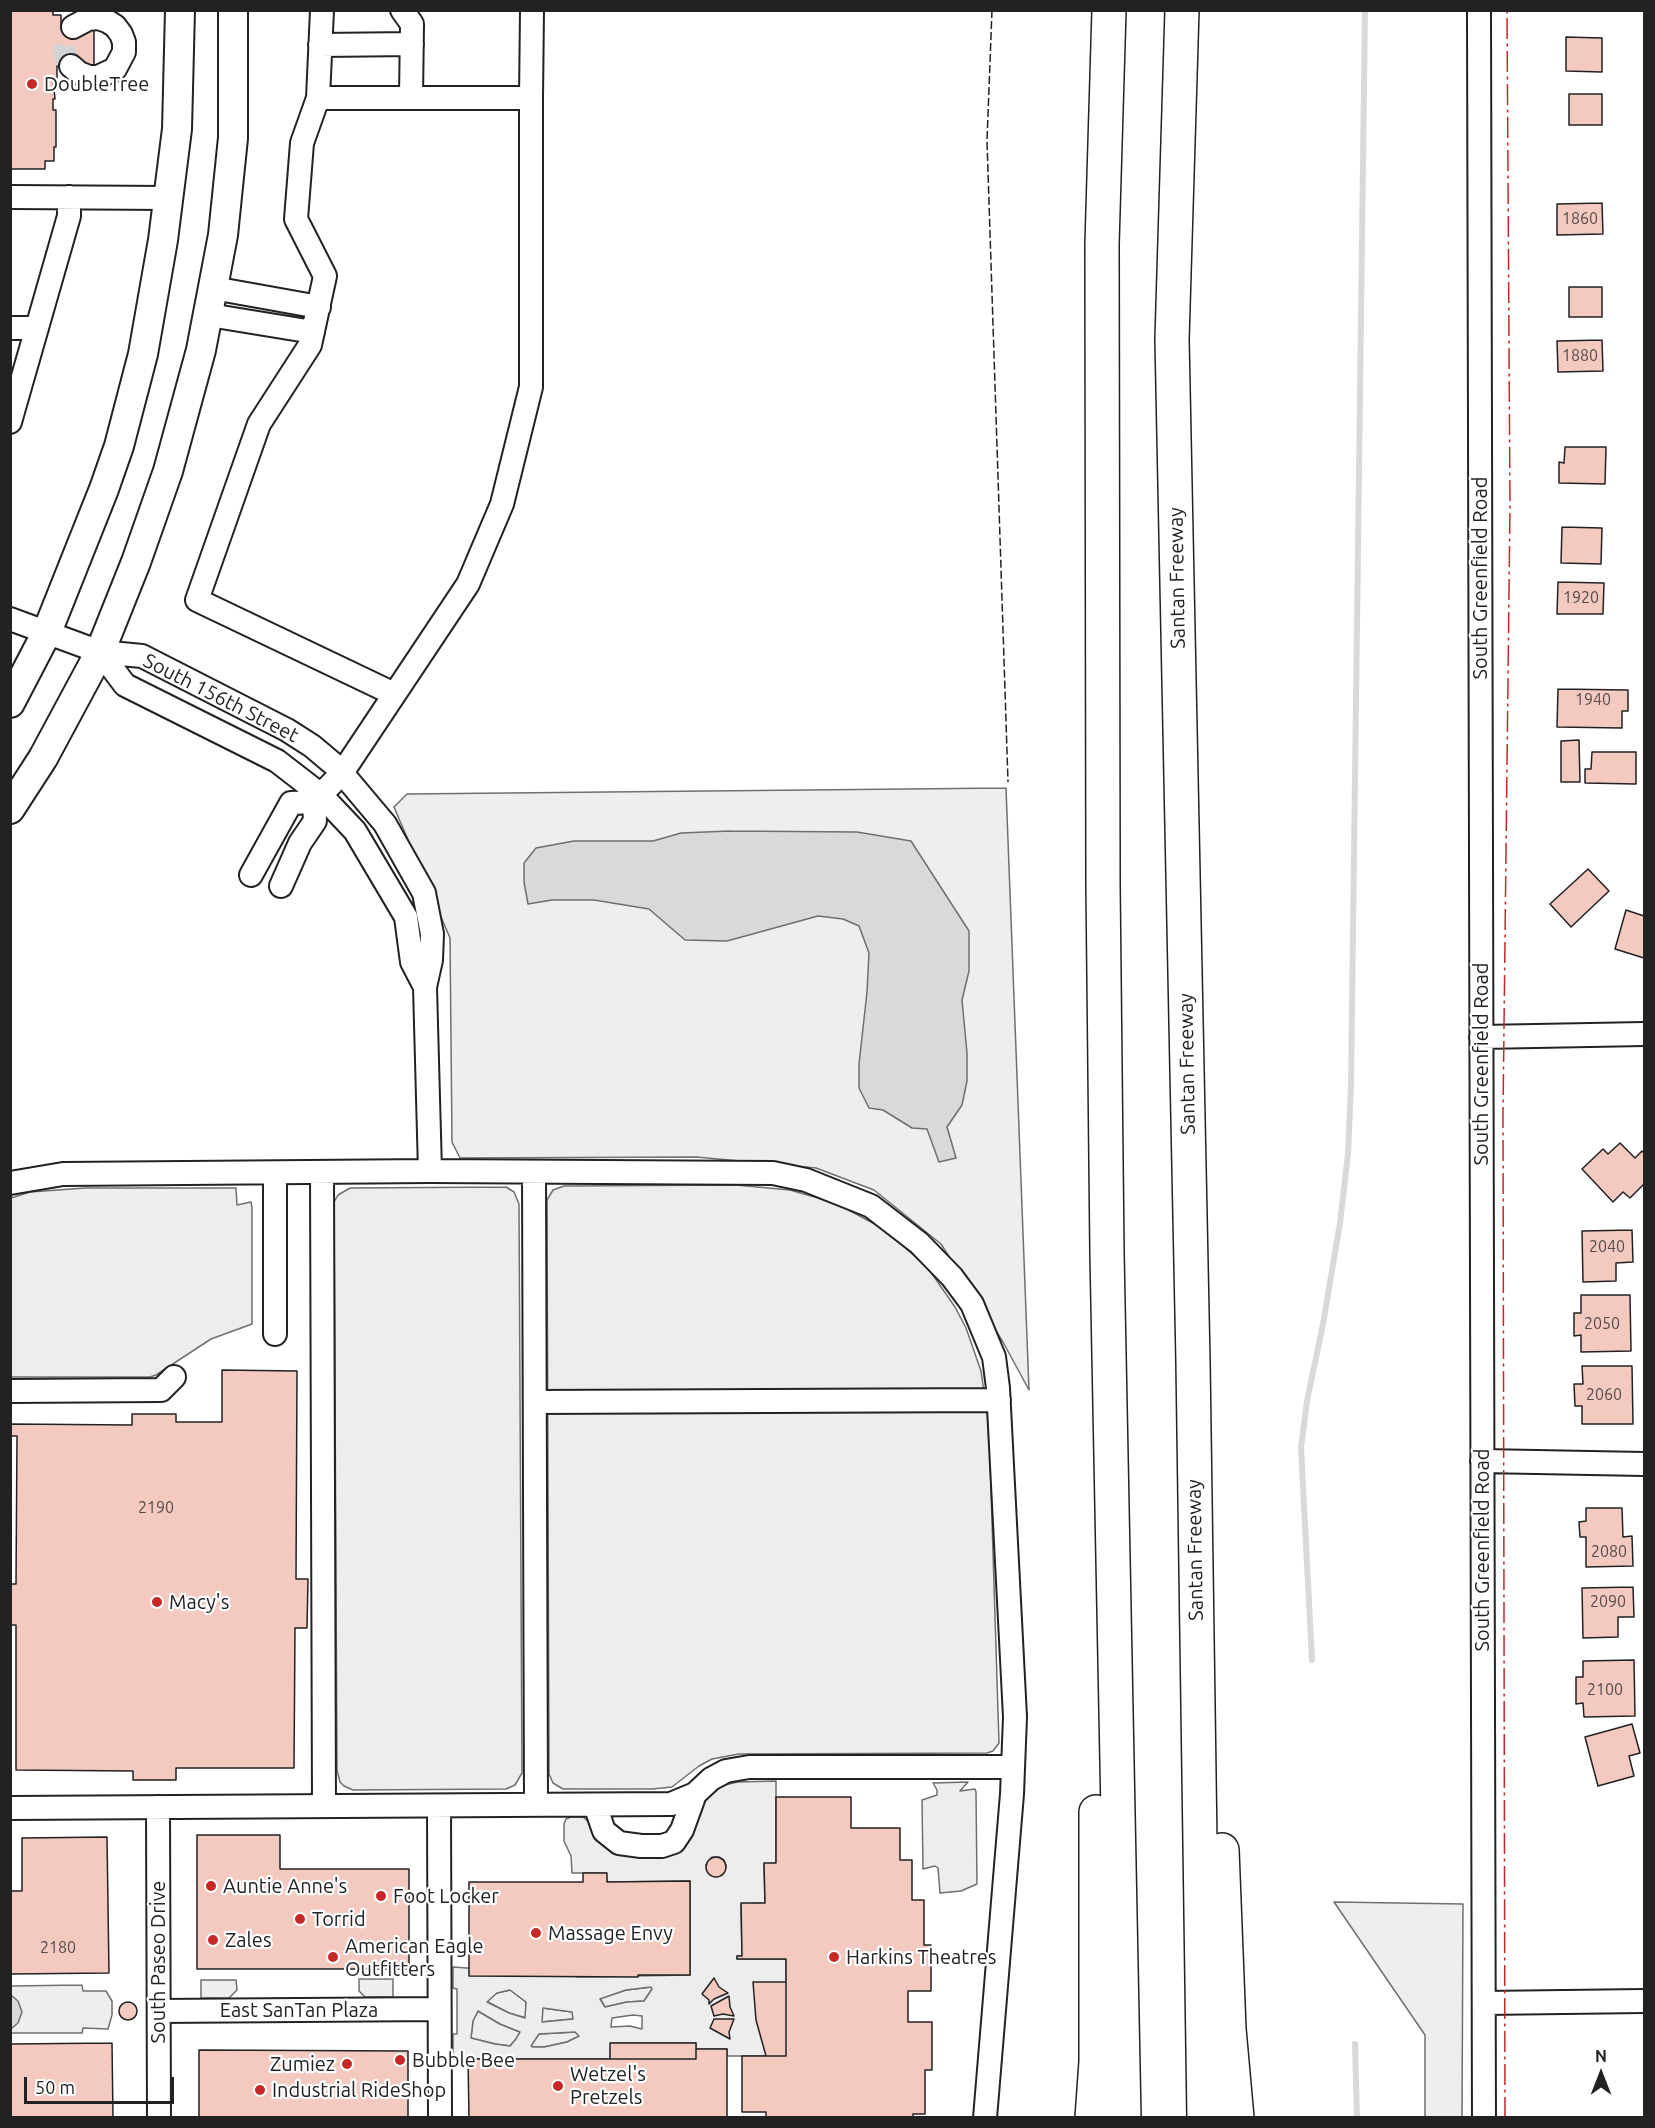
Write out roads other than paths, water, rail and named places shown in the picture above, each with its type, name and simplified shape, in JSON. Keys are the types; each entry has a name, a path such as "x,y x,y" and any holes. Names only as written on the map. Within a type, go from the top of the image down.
{"highway":[{"path":"1109,10 1102,244 1103,884 1107,1253 1124,2118"},
{"name":"Santan Freeway","path":"1182,10 1172,339 1193,1350 1204,2118"},
{"path":"1092,2118 1096,2062 1095,1606 1107,1253"},
{"path":"1196,1652 1217,1736 1229,2029 1237,2118"}],"main road":[{"path":"10,704 47,632 104,489 119,446 143,354 163,240 177,129 180,10"},
{"path":"10,809 43,758 100,652 136,562 168,471 211,301 223,235 233,138 233,10"}],"street":[{"path":"322,10 318,98 302,143 296,219 326,276 310,345 259,424 197,600 394,694"},
{"path":"402,10 412,24 411,98"},
{"path":"281,886 300,843 315,821 318,799 342,773 468,584 502,504 531,387 532,10"},
{"name":"South Greenfield Road","path":"1479,10 1484,2118"},
{"path":"71,66 79,73 89,77 98,77 115,69 124,52 121,33 107,21 98,18 88,19 73,27"},
{"path":"320,45 412,44"},
{"path":"318,98 531,98"},
{"path":"10,197 168,198"},
{"path":"10,422 15,390 37,328 69,216 69,197"},
{"path":"211,301 319,307"},
{"path":"211,301 313,332"},
{"path":"10,328 37,328"},
{"name":"South 156th Street","path":"10,619 100,652 142,656 287,730 312,746 342,773 385,824 424,893 432,934 431,960 425,987 430,1172"},
{"name":"South 156th Street","path":"100,652 125,685 276,761 355,831 406,917 412,962 425,987"},
{"path":"251,875 291,803 318,799"},
{"path":"275,830 300,843"},
{"path":"1481,1037 1644,1035"},
{"path":"322,1172 324,1806"},
{"path":"534,1172 536,1805"},
{"path":"274,1334 275,1173"},
{"path":"10,1183 63,1174 773,1173 806,1180 871,1206 919,1243 952,1277 972,1304 994,1357 999,1400 1015,1717 985,2118"},
{"path":"10,1391 161,1390 174,1377"},
{"path":"535,1402 999,1400"},
{"path":"1482,1461 1644,1464"},
{"path":"10,1808 671,1804 695,1794 711,1779 726,1771 749,1767 1012,1767"},
{"path":"595,1805 604,1831 619,1843 662,1846 674,1842 682,1830 695,1794"},
{"path":"439,1806 440,2118"},
{"name":"South Paseo Drive","path":"158,1807 159,2118"},
{"path":"1484,2003 1644,2001"},
{"name":"East SanTan Plaza","path":"159,2011 439,2009"}],"waterway":[{"path":"1312,1660 1301,1448 1307,1401 1340,1223 1348,1154 1351,1085 1365,10"},
{"path":"1355,2044 1357,2118"}],"tunnel":[{"path":"71,66 64,48 66,38 73,27"}],"place":[{"name":"DoubleTree","path":"32,84"},
{"name":"Macy's","path":"157,1602"},
{"name":"Auntie Anne's","path":"211,1886"},
{"name":"Foot Locker","path":"381,1896"},
{"name":"Torrid","path":"300,1919"},
{"name":"Massage Envy","path":"536,1933"},
{"name":"Zales","path":"213,1940"},
{"name":"American Eagle Outfitters","path":"333,1957"},
{"name":"Harkins Theatres","path":"834,1957"},
{"name":"Bubble Bee","path":"400,2060"},
{"name":"Zumiez","path":"347,2064"},
{"name":"Wetzel's Pretzels","path":"558,2086"},
{"name":"Industrial RideShop","path":"260,2090"}]}
